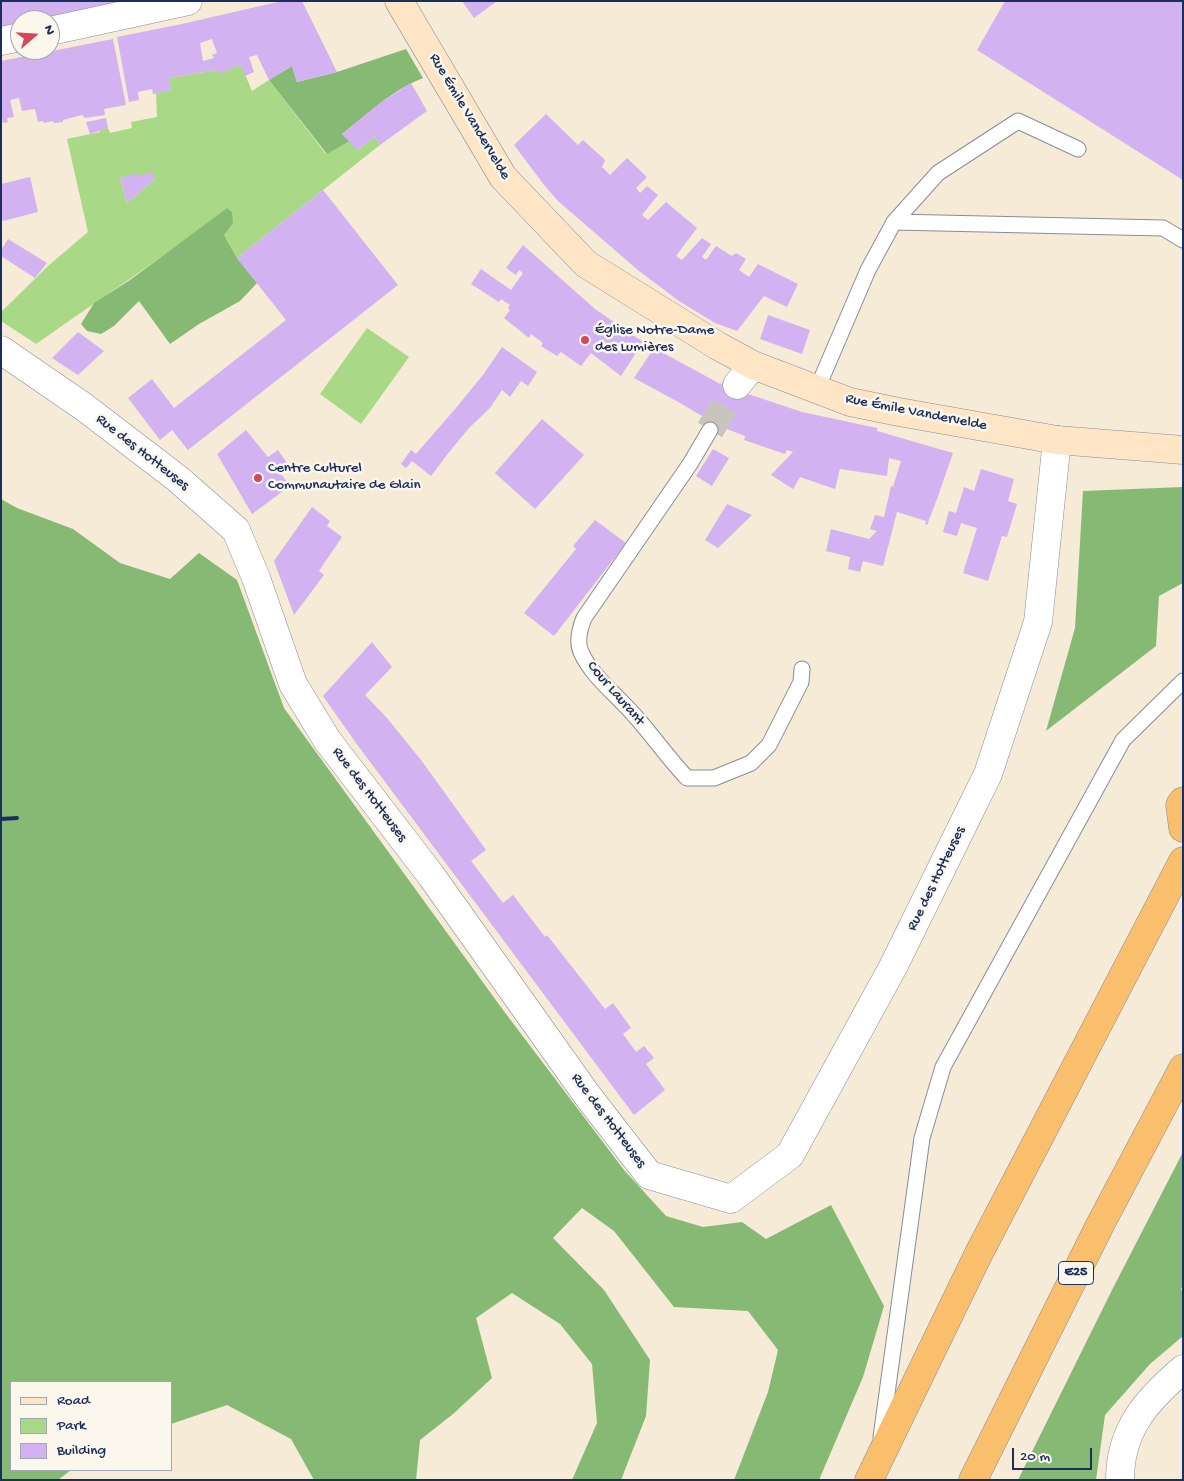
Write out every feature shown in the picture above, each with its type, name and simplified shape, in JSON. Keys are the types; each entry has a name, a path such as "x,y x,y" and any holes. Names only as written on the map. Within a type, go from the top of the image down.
{"highway":[{"path":"1183,801 1180,805 1183,828"},
{"path":"874,1469 979,1253 1183,861"},
{"name":"E25","path":"972,1480 1101,1223 1183,1068"}],"main road":[{"name":"Rue Émile Vandervelde","path":"399,1 503,177 519,195 586,264 718,346 745,375 817,390 850,402 1056,440 1183,450"}],"street":[{"path":"60,29 188,1"},
{"name":"Rue des Hotteuses","path":"1,350 84,407 178,479 236,530 256,578 293,684 327,740 430,874 587,1095 649,1175 731,1199 790,1155 894,967 988,774 1038,622 1056,440"},
{"path":"1120,1480 1122,1451 1141,1410 1155,1394 1183,1369"}],"lane":[{"path":"817,390 868,270 894,222 938,173 1018,121 1078,149"},
{"path":"894,222 1163,228 1183,240"},
{"name":"Cour Laurant","path":"710,430 690,464 584,618 579,631 580,650 591,669 636,716 668,758 687,778 714,778 751,764 769,745 801,682 802,669"},
{"path":"874,1469 901,1303 922,1138 943,1068 1123,740 1183,681"}],"green space":[{"path":"406,49 423,78 401,89 371,111 342,134 350,141 327,154 269,80 292,66 297,82 337,72"},
{"path":"241,65 252,91 269,80 326,154 350,141 357,150 375,137 380,145 237,258 224,235 227,208 36,344 1,321 1,312 48,266 88,232 67,139 100,132 100,129 108,128 110,133 132,128 131,122 157,117 156,93 171,90 169,78 217,70 219,73","holes":["140,176 155,179 127,203 120,178"]},
{"path":"227,208 232,212 233,223 224,235 237,258 257,283 240,301 199,324 170,344 139,301 114,326 101,334 87,331 81,324 94,303 130,280"},
{"path":"367,328 409,357 361,424 320,394"},
{"path":"1183,487 1183,583 1159,596 1156,646 1046,731 1075,628 1083,491"},
{"path":"1,499 17,508 73,529 120,563 170,579 199,553 237,580 284,708 503,1010 624,1170 666,1216 703,1227 742,1222 766,1239 831,1205 884,1306 863,1377 819,1480 734,1480 768,1392 778,1350 748,1311 674,1307 614,1231 582,1208 553,1238 604,1290 650,1360 646,1416 621,1480 572,1480 597,1423 592,1364 560,1324 512,1293 476,1318 492,1378 453,1414 420,1440 416,1480 314,1480 291,1439 227,1405 172,1424 172,1381 10,1381 10,1471 70,1471 58,1480 1,1480"},
{"path":"1183,1152 1183,1286 1181,1289 1183,1292 1183,1336 1150,1364 1105,1415 1096,1480 1018,1480 1112,1290"}],"building":[{"path":"1,1 129,1 60,16 60,10 10,10 10,27 1,29"},
{"path":"282,1 302,1 337,72 297,82 292,66 269,80 257,55 249,57 254,72 245,76 241,65 218,74 217,70 169,78 171,90 153,94 152,89 138,92 139,100 129,102 117,37","holes":["212,39 217,53 212,55 214,58 203,61 200,43"]},
{"path":"462,1 497,1 474,18"},
{"path":"1005,1 1183,1 1183,180 977,50"},
{"path":"113,39 126,105 104,109 105,115 85,118 82,115 63,120 63,122 54,123 53,121 44,123 43,121 38,122 35,109 22,111 19,98 10,100 14,117 7,118 8,122 3,123 1,113 1,61 10,59 60,60 60,49"},
{"path":"411,83 427,111 380,145 375,137 357,150 342,134 380,103"},
{"path":"546,114 578,145 583,140 605,160 602,167 610,175 627,158 647,177 636,188 640,193 647,186 658,195 642,215 648,220 666,202 697,228 676,256 682,260 702,238 711,244 702,257 706,260 716,246 732,256 736,253 746,259 739,270 749,277 758,264 798,284 787,307 764,296 737,331 715,323 679,301 639,271 558,201 514,145"},
{"path":"106,118 108,128 90,134 86,122"},
{"path":"152,172 155,179 127,203 120,178 139,173 140,176"},
{"path":"30,177 38,212 3,221 1,215 1,184"},
{"path":"323,190 398,285 188,450 172,430 160,440 128,398 152,379 174,408 286,320 237,258"},
{"path":"8,239 47,263 35,278 1,256 1,250"},
{"path":"523,245 595,309 643,342 621,376 591,353 581,366 561,352 557,356 541,346 543,343 531,334 529,338 504,318 510,310 508,308 510,305 501,299 499,302 471,284 481,269 511,290 523,273 519,270 516,275 506,268"},
{"path":"768,315 810,330 802,354 760,339"},
{"path":"78,332 104,351 78,375 52,358"},
{"path":"502,347 537,372 528,386 521,381 510,397 502,390 490,408 469,428 431,476 412,461 406,468 401,464 411,450 416,454 456,408 483,375"},
{"path":"654,348 724,386 802,412 877,428 877,431 953,453 927,525 925,524 926,521 897,512 883,566 863,561 860,572 848,569 850,557 826,551 831,529 869,539 877,531 870,529 875,515 884,517 891,486 893,487 901,461 889,458 887,476 840,469 835,489 800,477 793,489 771,475 793,452 787,450 785,454 744,440 745,436 719,426 634,378"},
{"path":"542,419 584,455 535,509 495,473"},
{"name":"Centre Culturel Communautaire de Glain","path":"246,430 268,457 278,450 287,463 278,470 290,486 252,514 217,454"},
{"path":"713,449 729,458 712,486 696,476"},
{"path":"981,469 1014,479 1008,501 1017,504 1007,537 1002,536 988,581 963,573 977,528 961,523 957,536 943,532 949,511 956,513 964,487 974,491"},
{"path":"727,504 752,515 718,548 705,540"},
{"path":"312,507 330,521 327,526 342,537 319,571 324,575 294,615 274,561"},
{"path":"595,520 626,543 554,636 524,613 576,549 573,546"},
{"path":"372,642 392,667 365,695 387,718 421,760 486,850 471,861 503,903 513,895 605,1009 613,1003 631,1028 623,1034 636,1052 644,1046 654,1058 646,1064 665,1090 634,1115 356,743 323,696"}],"tunnel":[{"path":"710,430 737,385"}],"railway":[{"path":"1,819 17,818"}],"place":[{"name":"Église Notre-Dame des Lumières","path":"585,340"},
{"name":"Centre Culturel Communautaire de Glain","path":"258,478"}]}
